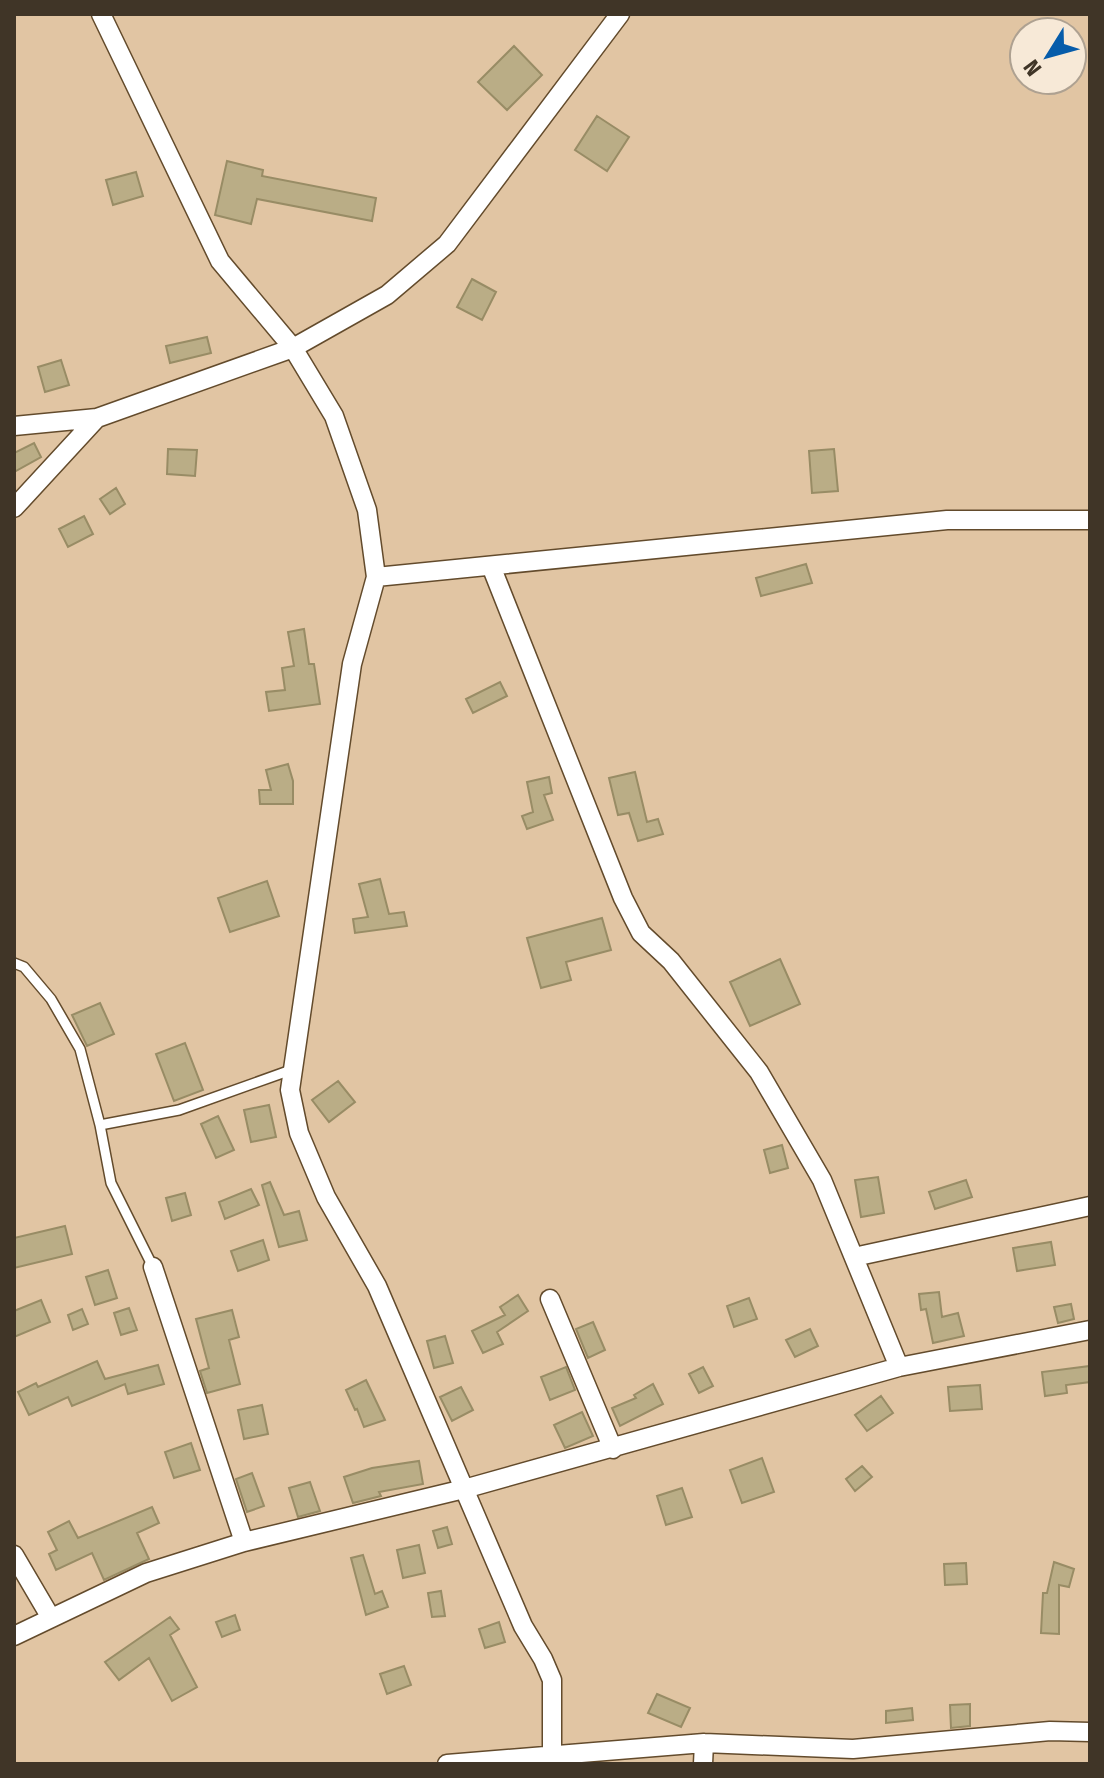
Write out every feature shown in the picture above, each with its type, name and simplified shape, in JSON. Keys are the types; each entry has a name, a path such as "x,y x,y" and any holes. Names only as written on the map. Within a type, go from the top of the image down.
{"street":[{"path":"101,14 220,261 293,348 334,416 367,510 376,577 352,664 290,1090 299,1133 326,1197 377,1286 523,1626 552,1680 552,1760"},
{"path":"14,426 97,418 293,348 387,295 447,244 620,14"},
{"path":"14,508 97,418"},
{"path":"376,577 947,520 1090,520"},
{"path":"491,566 623,898 641,933 671,961 759,1072 822,1180 899,1367"},
{"path":"854,1257 1090,1206"},
{"path":"153,1267 244,1542"},
{"path":"550,1299 613,1449"},
{"path":"14,1636 146,1573 244,1542 464,1489 899,1367 1090,1330"},
{"path":"14,1555 51,1618"},
{"path":"447,1764 552,1760 704,1743 853,1756 1050,1731 1090,1732"},
{"path":"703,1764 704,1743"}],"lane":[{"path":"14,963 24,967 51,999 80,1049 111,1183 153,1267"},
{"path":"100,1125 179,1110 291,1070"}],"building":[{"path":"514,46 542,75 507,110 478,82"},
{"path":"597,116 629,137 607,171 575,150"},
{"path":"227,161 263,170 262,176 376,198 372,221 257,199 251,224 215,215"},
{"path":"136,172 143,196 113,205 106,180"},
{"path":"472,279 496,292 482,320 457,307"},
{"path":"207,337 211,353 170,363 166,346"},
{"path":"61,360 69,385 45,392 38,367"},
{"path":"34,443 41,457 14,472 14,453"},
{"path":"168,449 197,450 195,476 167,474"},
{"path":"834,449 838,491 812,493 809,451"},
{"path":"116,488 125,504 110,514 100,499"},
{"path":"84,516 93,534 68,547 59,529"},
{"path":"806,564 812,583 761,596 756,578"},
{"path":"304,629 309,664 314,664 320,704 269,711 266,692 285,690 282,668 294,666 288,632"},
{"path":"500,682 507,696 473,713 466,699"},
{"path":"288,764 293,781 293,804 260,804 259,790 271,790 266,770"},
{"path":"635,772 647,822 658,819 663,834 638,841 629,813 618,815 609,778"},
{"path":"549,777 552,793 544,795 553,820 527,829 522,816 533,812 527,782"},
{"path":"380,879 389,914 404,912 407,926 355,933 353,919 368,917 359,884"},
{"path":"267,881 279,916 230,932 218,898"},
{"path":"602,918 611,950 566,962 571,980 541,988 527,938"},
{"path":"780,959 800,1004 750,1026 730,982"},
{"path":"100,1003 114,1034 87,1046 72,1015"},
{"path":"185,1043 203,1090 174,1101 156,1054"},
{"path":"338,1081 355,1102 329,1122 312,1100"},
{"path":"269,1105 276,1137 251,1142 244,1110"},
{"path":"218,1116 234,1150 216,1158 201,1124"},
{"path":"782,1145 788,1168 770,1173 764,1150"},
{"path":"878,1177 884,1213 861,1217 855,1180"},
{"path":"966,1180 972,1197 935,1209 929,1192"},
{"path":"270,1182 284,1215 299,1211 307,1240 279,1247 262,1185"},
{"path":"251,1189 259,1205 225,1219 219,1202"},
{"path":"185,1193 191,1215 172,1221 166,1198"},
{"path":"65,1226 72,1254 14,1268 14,1238"},
{"path":"263,1240 269,1260 238,1271 231,1251"},
{"path":"1051,1242 1055,1265 1017,1271 1013,1248"},
{"path":"108,1270 117,1298 95,1305 86,1277"},
{"path":"939,1292 942,1317 958,1313 964,1336 933,1343 926,1309 921,1310 919,1294"},
{"path":"518,1295 528,1311 497,1332 503,1344 483,1353 472,1331 505,1315 500,1307"},
{"path":"749,1298 757,1319 734,1327 727,1306"},
{"path":"41,1300 50,1322 14,1337 14,1311"},
{"path":"1071,1304 1074,1319 1058,1323 1054,1307"},
{"path":"129,1308 137,1330 121,1335 114,1313"},
{"path":"82,1309 88,1324 73,1330 68,1315"},
{"path":"232,1310 239,1337 229,1340 240,1384 207,1393 200,1371 209,1368 196,1319"},
{"path":"593,1322 605,1350 588,1358 576,1329"},
{"path":"810,1329 818,1346 795,1357 786,1340"},
{"path":"445,1336 453,1363 434,1368 427,1341"},
{"path":"97,1361 105,1379 158,1365 164,1384 128,1394 125,1384 72,1406 68,1397 29,1415 18,1392 36,1383 38,1387"},
{"path":"1090,1366 1090,1382 1066,1385 1067,1393 1045,1396 1042,1372"},
{"path":"566,1367 575,1390 550,1400 541,1377"},
{"path":"703,1367 713,1386 699,1393 689,1374"},
{"path":"366,1380 385,1420 364,1427 346,1390"},
{"path":"653,1384 663,1404 620,1426 612,1408 636,1398 634,1395"},
{"path":"980,1385 982,1409 950,1411 948,1387"},
{"path":"461,1387 473,1410 452,1421 440,1397"},
{"path":"881,1396 893,1413 867,1431 855,1415"},
{"path":"262,1405 268,1434 244,1439 238,1410"},
{"path":"582,1412 593,1436 565,1448 554,1425"},
{"path":"191,1443 200,1470 174,1478 165,1452"},
{"path":"762,1458 774,1492 742,1503 730,1470"},
{"path":"419,1461 423,1484 379,1492 381,1496 353,1503 344,1477 372,1468"},
{"path":"862,1466 872,1477 855,1491 846,1479"},
{"path":"252,1473 264,1506 247,1512 236,1479"},
{"path":"310,1482 320,1511 298,1517 289,1488"},
{"path":"682,1488 692,1517 666,1525 657,1496"},
{"path":"152,1507 159,1523 137,1533 149,1559 104,1580 92,1553 56,1570 49,1554 57,1550 48,1532 69,1521 78,1538"},
{"path":"447,1527 452,1544 438,1548 433,1531"},
{"path":"419,1545 425,1573 403,1578 397,1550"},
{"path":"363,1555 375,1594 382,1591 388,1607 366,1615 351,1558"},
{"path":"1054,1562 1074,1569 1069,1587 1059,1585 1059,1634 1041,1633 1043,1593 1047,1593"},
{"path":"966,1563 967,1584 945,1585 944,1564"},
{"path":"441,1591 445,1616 432,1617 428,1593"},
{"path":"235,1615 240,1630 222,1637 216,1622"},
{"path":"170,1617 179,1629 170,1635 197,1687 172,1701 149,1658 119,1680 105,1662"},
{"path":"499,1622 505,1642 485,1648 479,1629"},
{"path":"404,1666 411,1685 387,1694 380,1674"},
{"path":"657,1694 690,1708 681,1727 648,1713"},
{"path":"970,1704 970,1726 951,1728 950,1705"},
{"path":"912,1708 913,1720 886,1723 886,1711"}]}
